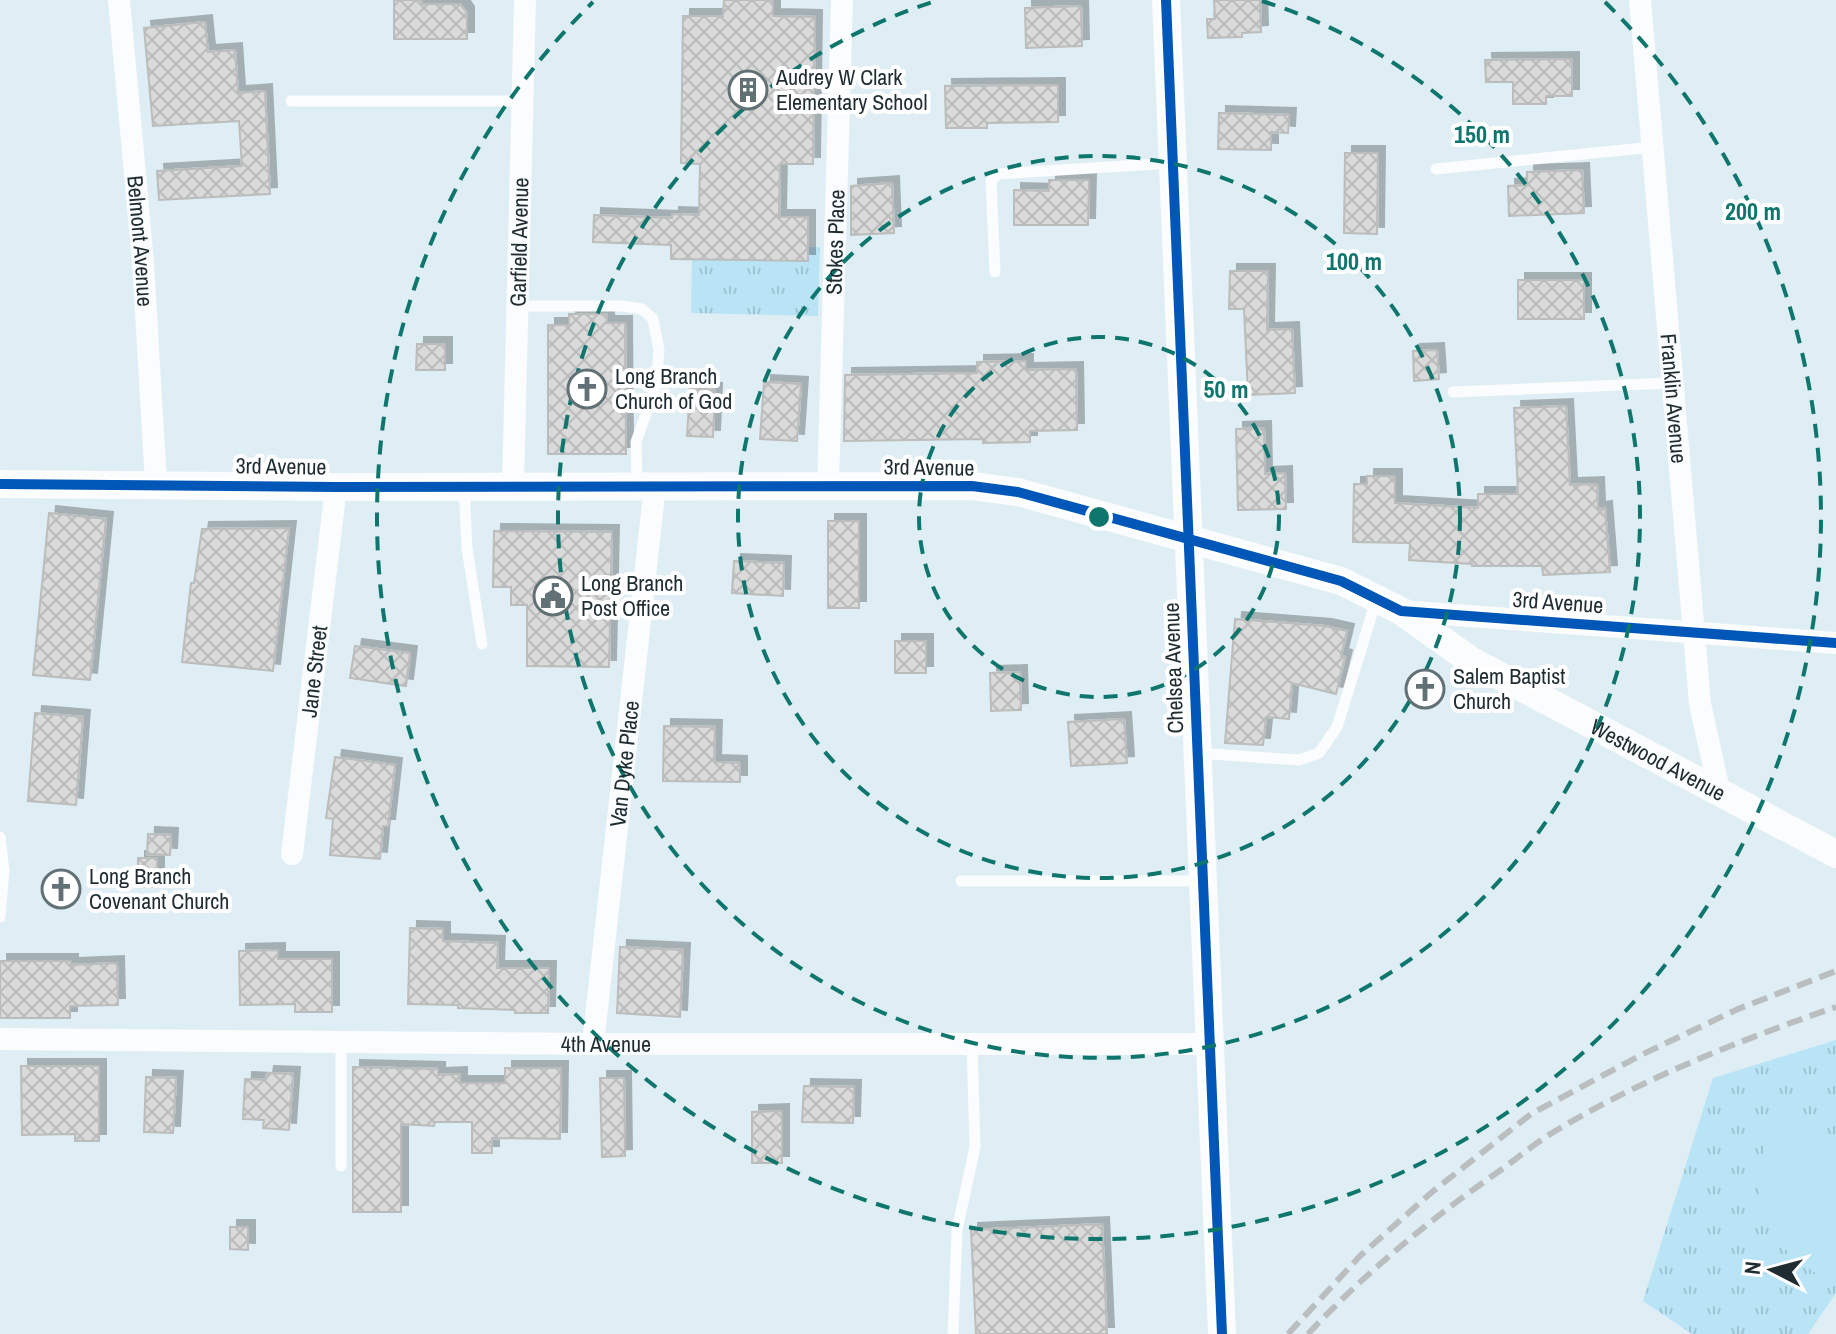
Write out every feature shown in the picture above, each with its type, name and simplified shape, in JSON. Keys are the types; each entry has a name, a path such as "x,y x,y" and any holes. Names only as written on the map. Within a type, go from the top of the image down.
{"street":[{"name":"Belmont Avenue","path":"119,0 143,262 156,484"},
{"name":"Garfield Avenue","path":"513,486 525,0"},
{"name":"Stokes Place","path":"828,486 842,0"},
{"name":"Chelsea Avenue","path":"1166,0 1222,1334"},
{"name":"Franklin Avenue","path":"1640,0 1700,704 1720,794"},
{"name":"3rd Avenue","path":"0,484 972,486 1018,492 1341,581 1389,605 1836,643"},
{"name":"Van Dyke Place","path":"593,1044 646,486"},
{"name":"Jane Street","path":"292,854 336,487"},
{"name":"Westwood Avenue","path":"1389,605 1470,660 1836,854"},
{"name":"4th Avenue","path":"0,1039 593,1044 1211,1044"}],"lane":[{"path":"291,101 523,101"},
{"path":"1436,169 1653,147"},
{"path":"995,272 993,177 998,174 1172,163"},
{"path":"517,306 622,306 642,309 653,319 659,350 656,386 636,442 646,486"},
{"path":"1453,392 1672,383"},
{"path":"464,486 467,548 482,644"},
{"path":"1196,753 1299,760 1319,753 1337,727 1389,605"},
{"path":"0,837 4,871 0,917"},
{"path":"961,881 1202,881"},
{"path":"341,1041 341,1166"},
{"path":"953,1334 957,1230 975,1147 972,1045"}],"green space":[{"path":"808,247 820,247 818,316 691,313 692,258 807,261"},
{"path":"1836,1040 1836,1293 1808,1334 1692,1334 1643,1301 1713,1078"},
{"path":"1775,1123 1836,1141 1836,1269 1829,1282 1784,1248 1765,1218 1759,1187 1760,1171"}],"building":[{"path":"394,0 460,4 467,13 467,39 394,39"},
{"name":"Audrey W Clark Elementary School","path":"724,0 773,0 773,16 815,17 813,164 780,164 779,217 808,217 808,261 671,259 671,245 593,242 594,215 672,218 672,214 699,215 700,164 681,163 683,16 723,16"},
{"path":"1214,0 1260,0 1261,32 1242,33 1242,37 1208,38 1207,19 1215,19"},
{"path":"1081,6 1082,46 1026,48 1025,8"},
{"path":"205,22 208,52 235,50 238,93 265,91 270,194 159,200 157,171 242,166 239,121 153,126 144,28"},
{"path":"1572,59 1572,96 1546,96 1546,104 1513,104 1513,82 1486,82 1485,60"},
{"path":"1058,85 1058,122 987,123 987,128 946,128 945,86"},
{"path":"1219,113 1289,115 1288,133 1271,132 1271,150 1218,149"},
{"path":"1345,153 1378,153 1377,234 1344,233"},
{"path":"1582,170 1584,213 1509,216 1508,186 1527,185 1527,172"},
{"path":"1049,180 1089,180 1088,225 1014,225 1014,190 1049,191"},
{"path":"892,183 894,233 851,235 851,186"},
{"path":"1230,271 1268,271 1267,330 1292,329 1295,393 1248,395 1244,309 1229,309"},
{"path":"1518,280 1584,280 1584,319 1518,319"},
{"name":"Long Branch Church of God","path":"569,314 607,314 607,323 625,323 626,454 548,454 548,325 569,325"},
{"path":"417,344 445,344 445,370 416,370"},
{"path":"1437,350 1439,379 1414,381 1413,351"},
{"path":"1026,361 1026,370 1076,369 1077,430 1030,431 1030,442 983,443 983,439 844,441 845,375 977,373 977,362"},
{"path":"764,382 801,384 797,441 760,439"},
{"path":"690,388 715,390 713,437 687,436"},
{"path":"1566,406 1570,485 1597,484 1598,509 1605,508 1610,572 1543,575 1542,566 1472,566 1409,560 1410,543 1353,542 1354,484 1367,484 1367,476 1395,476 1395,503 1478,508 1478,494 1518,494 1514,408"},
{"path":"1264,428 1265,474 1285,473 1286,509 1238,510 1236,429"},
{"path":"49,513 106,519 90,680 33,675"},
{"path":"828,521 859,521 859,608 828,608"},
{"path":"289,528 273,671 182,662 191,583 194,583 202,529"},
{"name":"Long Branch Post Office","path":"494,531 612,532 609,667 527,666 527,605 511,605 511,587 493,587"},
{"path":"734,561 784,563 783,596 732,593"},
{"path":"1235,619 1325,626 1347,631 1341,656 1345,657 1336,694 1292,683 1289,719 1266,717 1263,745 1225,743"},
{"path":"895,641 926,641 926,673 895,673"},
{"path":"355,646 410,653 406,686 350,678"},
{"path":"1020,672 1021,710 991,711 990,673"},
{"path":"35,713 83,717 76,805 28,801"},
{"path":"1124,719 1127,763 1071,766 1068,722"},
{"path":"664,726 715,727 714,762 740,763 740,782 663,781"},
{"path":"335,757 395,765 388,826 383,826 380,859 330,855 333,819 326,818"},
{"path":"148,834 171,835 170,855 147,854"},
{"path":"138,858 157,858 157,887 138,887"},
{"path":"410,928 443,929 443,941 498,943 497,968 549,968 548,1013 408,1004"},
{"path":"620,947 683,950 680,1017 617,1013"},
{"path":"278,950 278,959 332,959 332,1012 295,1012 295,1004 240,1005 239,951"},
{"path":"0,961 71,961 71,965 117,963 118,1005 70,1006 70,1018 0,1018"},
{"path":"21,1066 99,1066 99,1141 75,1141 75,1134 22,1135"},
{"path":"353,1067 438,1069 438,1075 460,1074 460,1083 505,1083 505,1068 561,1068 560,1139 492,1138 492,1153 472,1153 472,1122 435,1122 434,1126 401,1124 401,1212 353,1212"},
{"path":"267,1073 293,1074 289,1130 263,1128 264,1120 243,1119 245,1079 266,1080"},
{"path":"146,1077 176,1078 173,1133 144,1132"},
{"path":"600,1078 624,1078 625,1156 602,1157"},
{"path":"804,1086 854,1087 853,1123 802,1122"},
{"path":"782,1111 782,1163 752,1163 752,1112"},
{"path":"1102,1224 1107,1334 976,1334 971,1230"},
{"path":"230,1227 248,1227 248,1250 230,1249"}],"railway":[{"path":"1288,1334 1360,1256 1432,1192 1531,1114 1641,1055 1738,1009 1836,971"},
{"path":"1308,1334 1352,1290 1423,1228 1552,1133 1691,1062 1836,1007"}],"cycle path":[{"path":"1166,0 1222,1334"},
{"path":"0,484 972,486 1018,492 1341,581 1401,611 1836,643"}],"place":[{"name":"Audrey W Clark Elementary School","path":"748,90"},
{"name":"Long Branch Church of God","path":"587,389"},
{"name":"Long Branch Post Office","path":"553,596"},
{"name":"Salem Baptist Church","path":"1425,689"},
{"name":"Long Branch Covenant Church","path":"61,889"}]}
